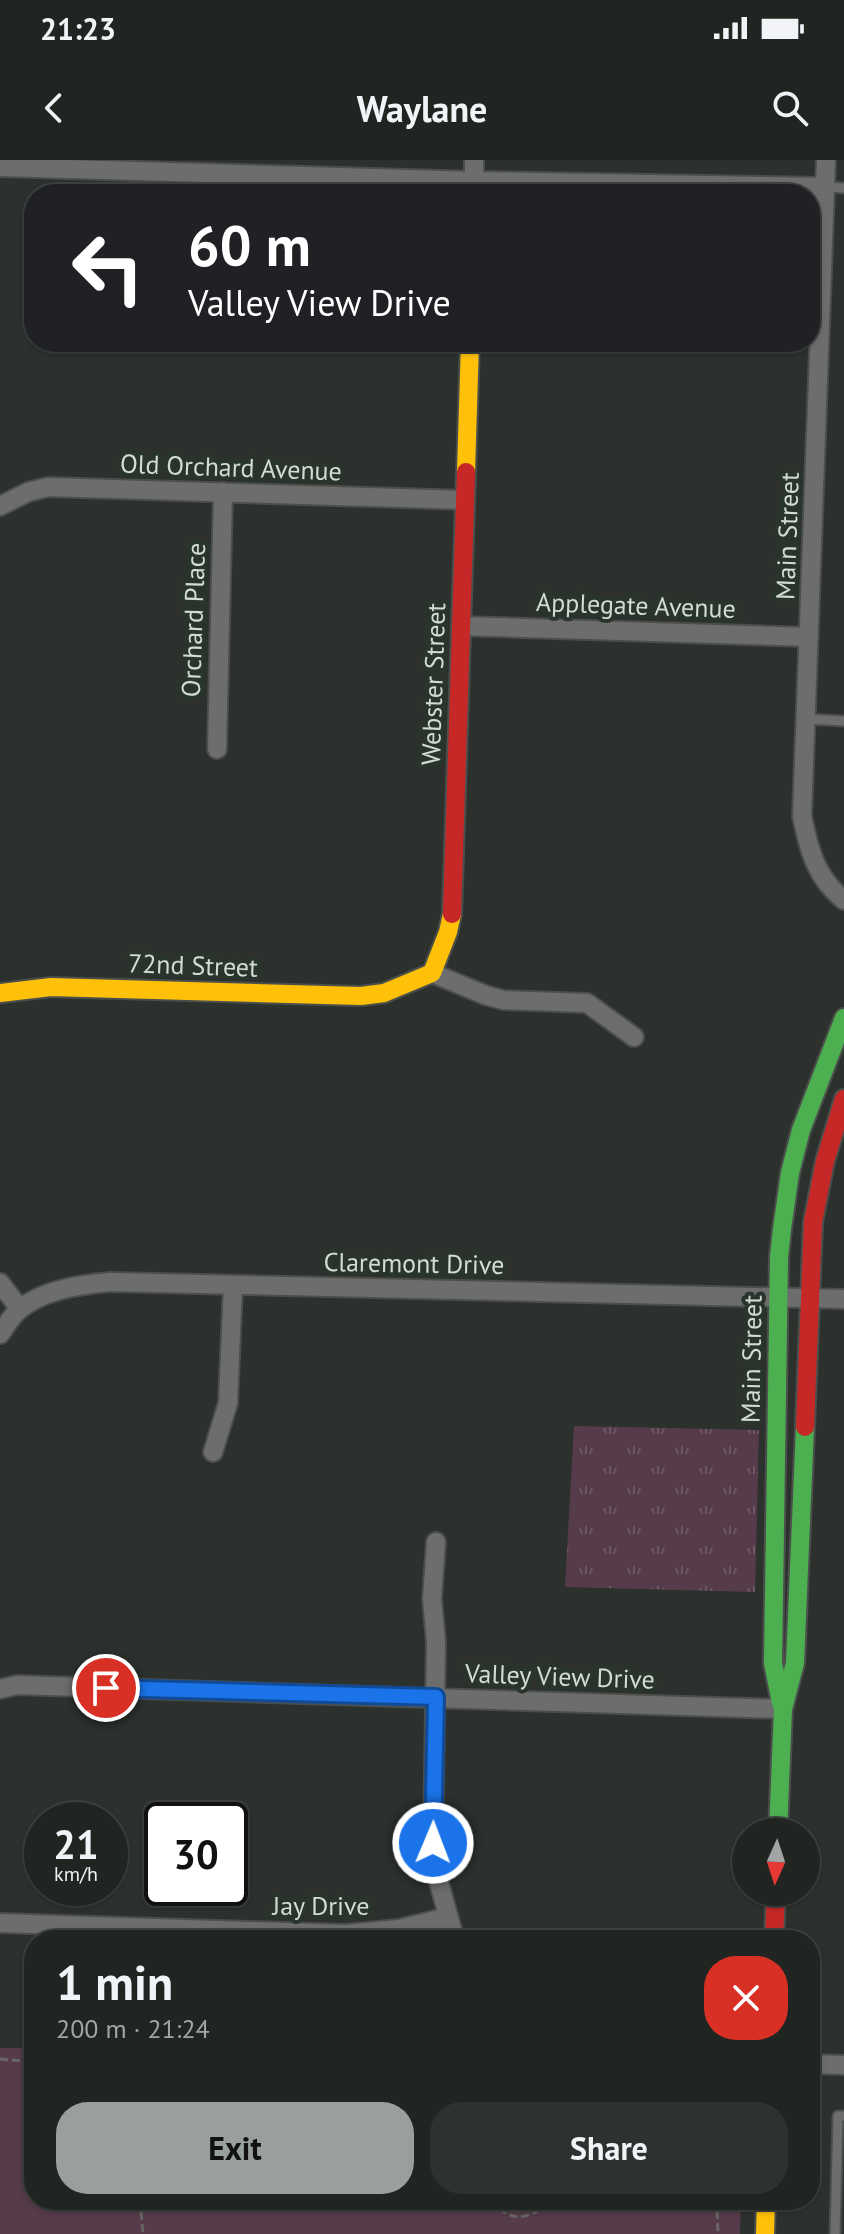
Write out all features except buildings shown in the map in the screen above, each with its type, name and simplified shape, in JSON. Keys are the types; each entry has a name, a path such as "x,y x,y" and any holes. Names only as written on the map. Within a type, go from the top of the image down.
{"main road":[{"name":"Webster Street","path":"432,973 452,913 470,352"},
{"name":"72nd Street","path":"0,993 51,987 361,996 384,993 432,973"},
{"name":"Main Street","path":"783,1709 773,1663 777,1296 784,1209 795,1148 815,1085 844,1018"},
{"name":"Main Street","path":"779,1818 783,1709 795,1663 813,1222 825,1161 844,1099"},
{"path":"774,1930 775,1906"},
{"path":"765,2234 766,2210"}],"street":[{"path":"474,160 474,184"},
{"name":"Main Street","path":"820,328 826,160"},
{"path":"0,167 204,166 425,184"},
{"path":"820,187 825,187"},
{"name":"Main Street","path":"819,352 802,816 810,858 830,890 844,900"},
{"name":"Old Orchard Avenue","path":"0,506 28,492 48,487 465,500"},
{"name":"Orchard Place","path":"217,749 223,492"},
{"name":"Applegate Avenue","path":"461,626 809,637"},
{"path":"432,973 503,1000 587,1003 634,1037"},
{"path":"0,1283 20,1309"},
{"name":"Claremont Drive","path":"0,1334 20,1309 52,1294 91,1284 844,1299"},
{"path":"213,1452 228,1403 233,1285"},
{"path":"436,1542 432,1599 436,1642 433,1843 436,1872 452,1930"},
{"name":"Valley View Drive","path":"0,1689 17,1685 783,1709"},
{"name":"Jay Drive","path":"388,1930 448,1917"},
{"name":"Jay Drive","path":"0,1923 220,1930"},
{"path":"820,2064 844,2065"}],"lane":[{"path":"825,187 844,188"},
{"path":"806,719 844,721"},
{"path":"835,2234 840,2175 838,2116 844,2116"}],"path":[{"path":"0,2059 24,2061"},
{"path":"141,2210 143,2234"},
{"path":"499,2210 511,2217 533,2215 539,2210"},
{"path":"717,2210 718,2234"}],"green space":[{"path":"574,1426 759,1430 755,1592 565,1587"},
{"path":"0,2048 24,2048 24,2210 741,2210 740,2234 0,2234"}],"traffic: fast":[{"path":"781,1703 773,1663 779,1257 790,1173 801,1130 844,1018"},
{"path":"779,1818 783,1709 795,1663 805,1427"}],"traffic: slow":[{"path":"466,472 470,352"},
{"path":"0,993 51,987 361,996 384,993 432,973 452,914"},
{"path":"765,2234 766,2210"}],"traffic: jam":[{"path":"452,914 466,472"},
{"path":"805,1427 813,1222 825,1161 844,1099"},
{"path":"774,1930 775,1906"}],"route":[{"path":"106,1688 436,1697 433,1843"}]}
